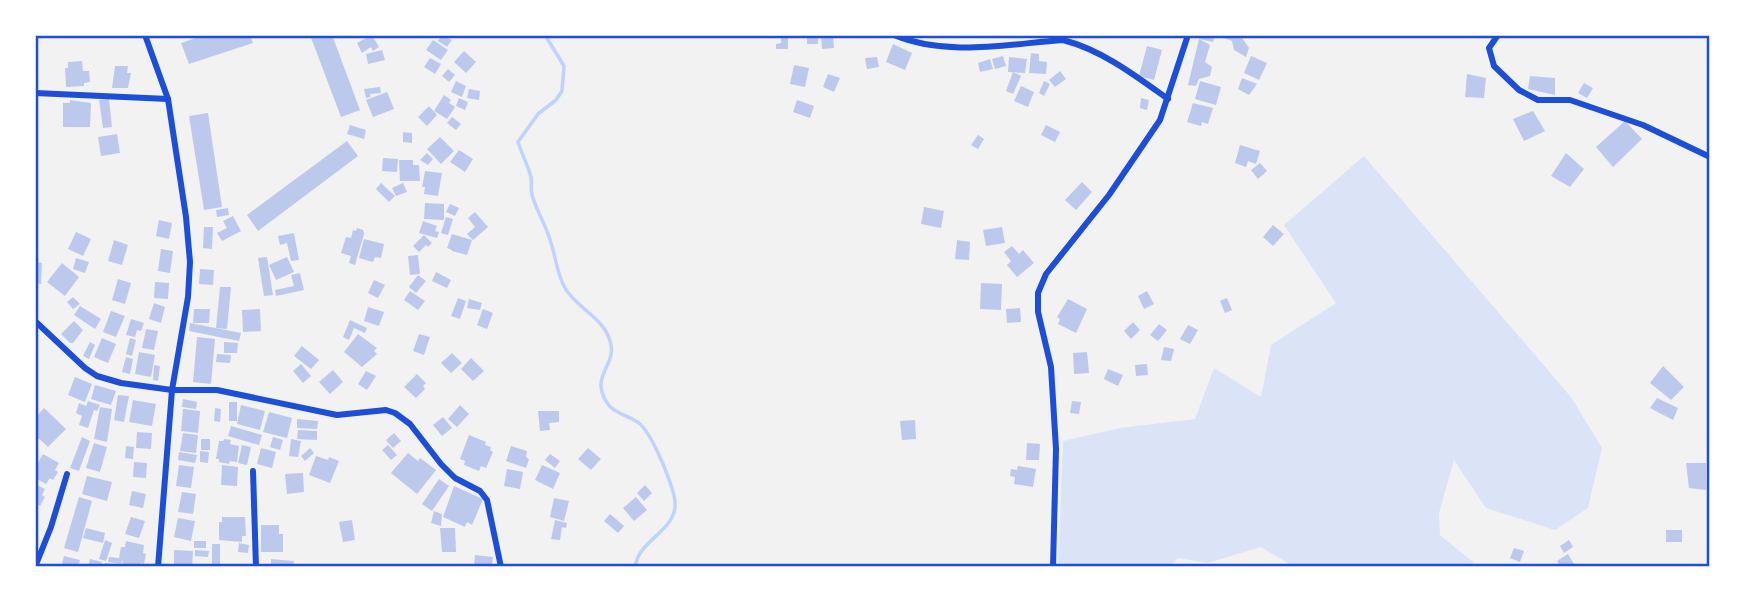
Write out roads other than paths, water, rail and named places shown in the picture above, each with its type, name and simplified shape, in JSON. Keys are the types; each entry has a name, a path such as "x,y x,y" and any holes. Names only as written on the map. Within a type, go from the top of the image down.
{"street":[{"path":"145,35 168,99 186,216 190,262 188,297 172,390 158,567"},
{"path":"894,35 911,42 949,48 1063,40 1098,53 1168,99"},
{"path":"1053,567 1056,449 1051,367 1038,312 1038,293 1046,274 1109,195 1160,120 1188,35"},
{"path":"1498,35 1489,48 1494,66 1520,90 1538,100 1570,100 1643,125 1710,157"},
{"path":"35,93 168,99"},
{"path":"35,321 85,368 97,376 121,383 172,390 217,390 337,415 386,410 396,413 410,424 455,478 480,491 487,500 501,567"},
{"path":"253,471 256,567"},
{"path":"35,567 51,527 67,474"}],"waterway":[{"path":"545,35 564,66 562,91 556,100 538,114 518,142 531,177 532,196 549,237 565,288 608,336 611,352 601,385 606,401 613,409 636,421 645,430 663,464 675,500 673,516 643,550 635,567"}]}
